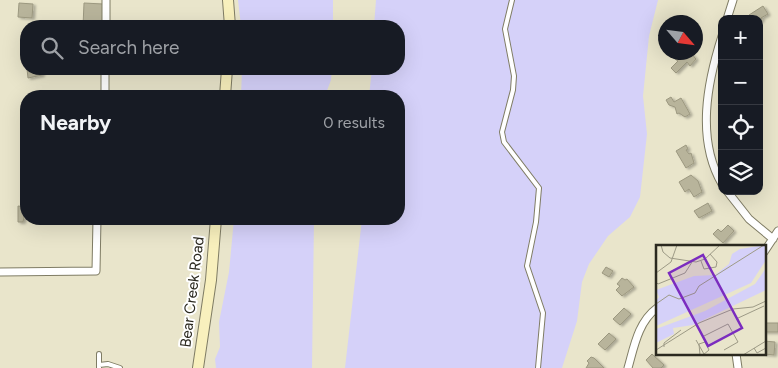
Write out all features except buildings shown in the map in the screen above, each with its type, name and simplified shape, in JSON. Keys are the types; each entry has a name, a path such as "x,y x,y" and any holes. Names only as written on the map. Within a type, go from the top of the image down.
{"street":[{"path":"106,0 106,20"},
{"path":"228,0 230,20"},
{"path":"728,15 733,0"},
{"path":"718,51 709,86 707,137 711,159 718,175"},
{"path":"105,75 105,90"},
{"path":"225,90 227,75"},
{"path":"730,195 749,219 773,239"},
{"path":"0,272 96,271 97,225"},
{"name":"Bear Creek Road","path":"198,368 211,280 216,225"},
{"path":"766,249 778,231"},
{"path":"628,368 642,325 647,316 656,309"}],"lane":[{"path":"512,0 505,29 514,76 513,90 502,132 504,142 539,188 536,222 528,266 544,313 538,368"},
{"path":"99,354 99,367 108,364 120,368"}],"shaded area":[{"path":"238,0 333,0 333,20 240,20"},
{"path":"376,0 658,0 649,36 643,96 647,134 640,197 630,217 608,236 589,264 582,282 577,321 562,368 345,368 361,225 405,225 405,90 370,90 371,75 405,75 405,20 374,20"},
{"path":"242,75 331,75 327,90 241,90"},
{"path":"233,225 314,225 312,368 216,368 215,359 220,347 219,322 229,272"}]}
